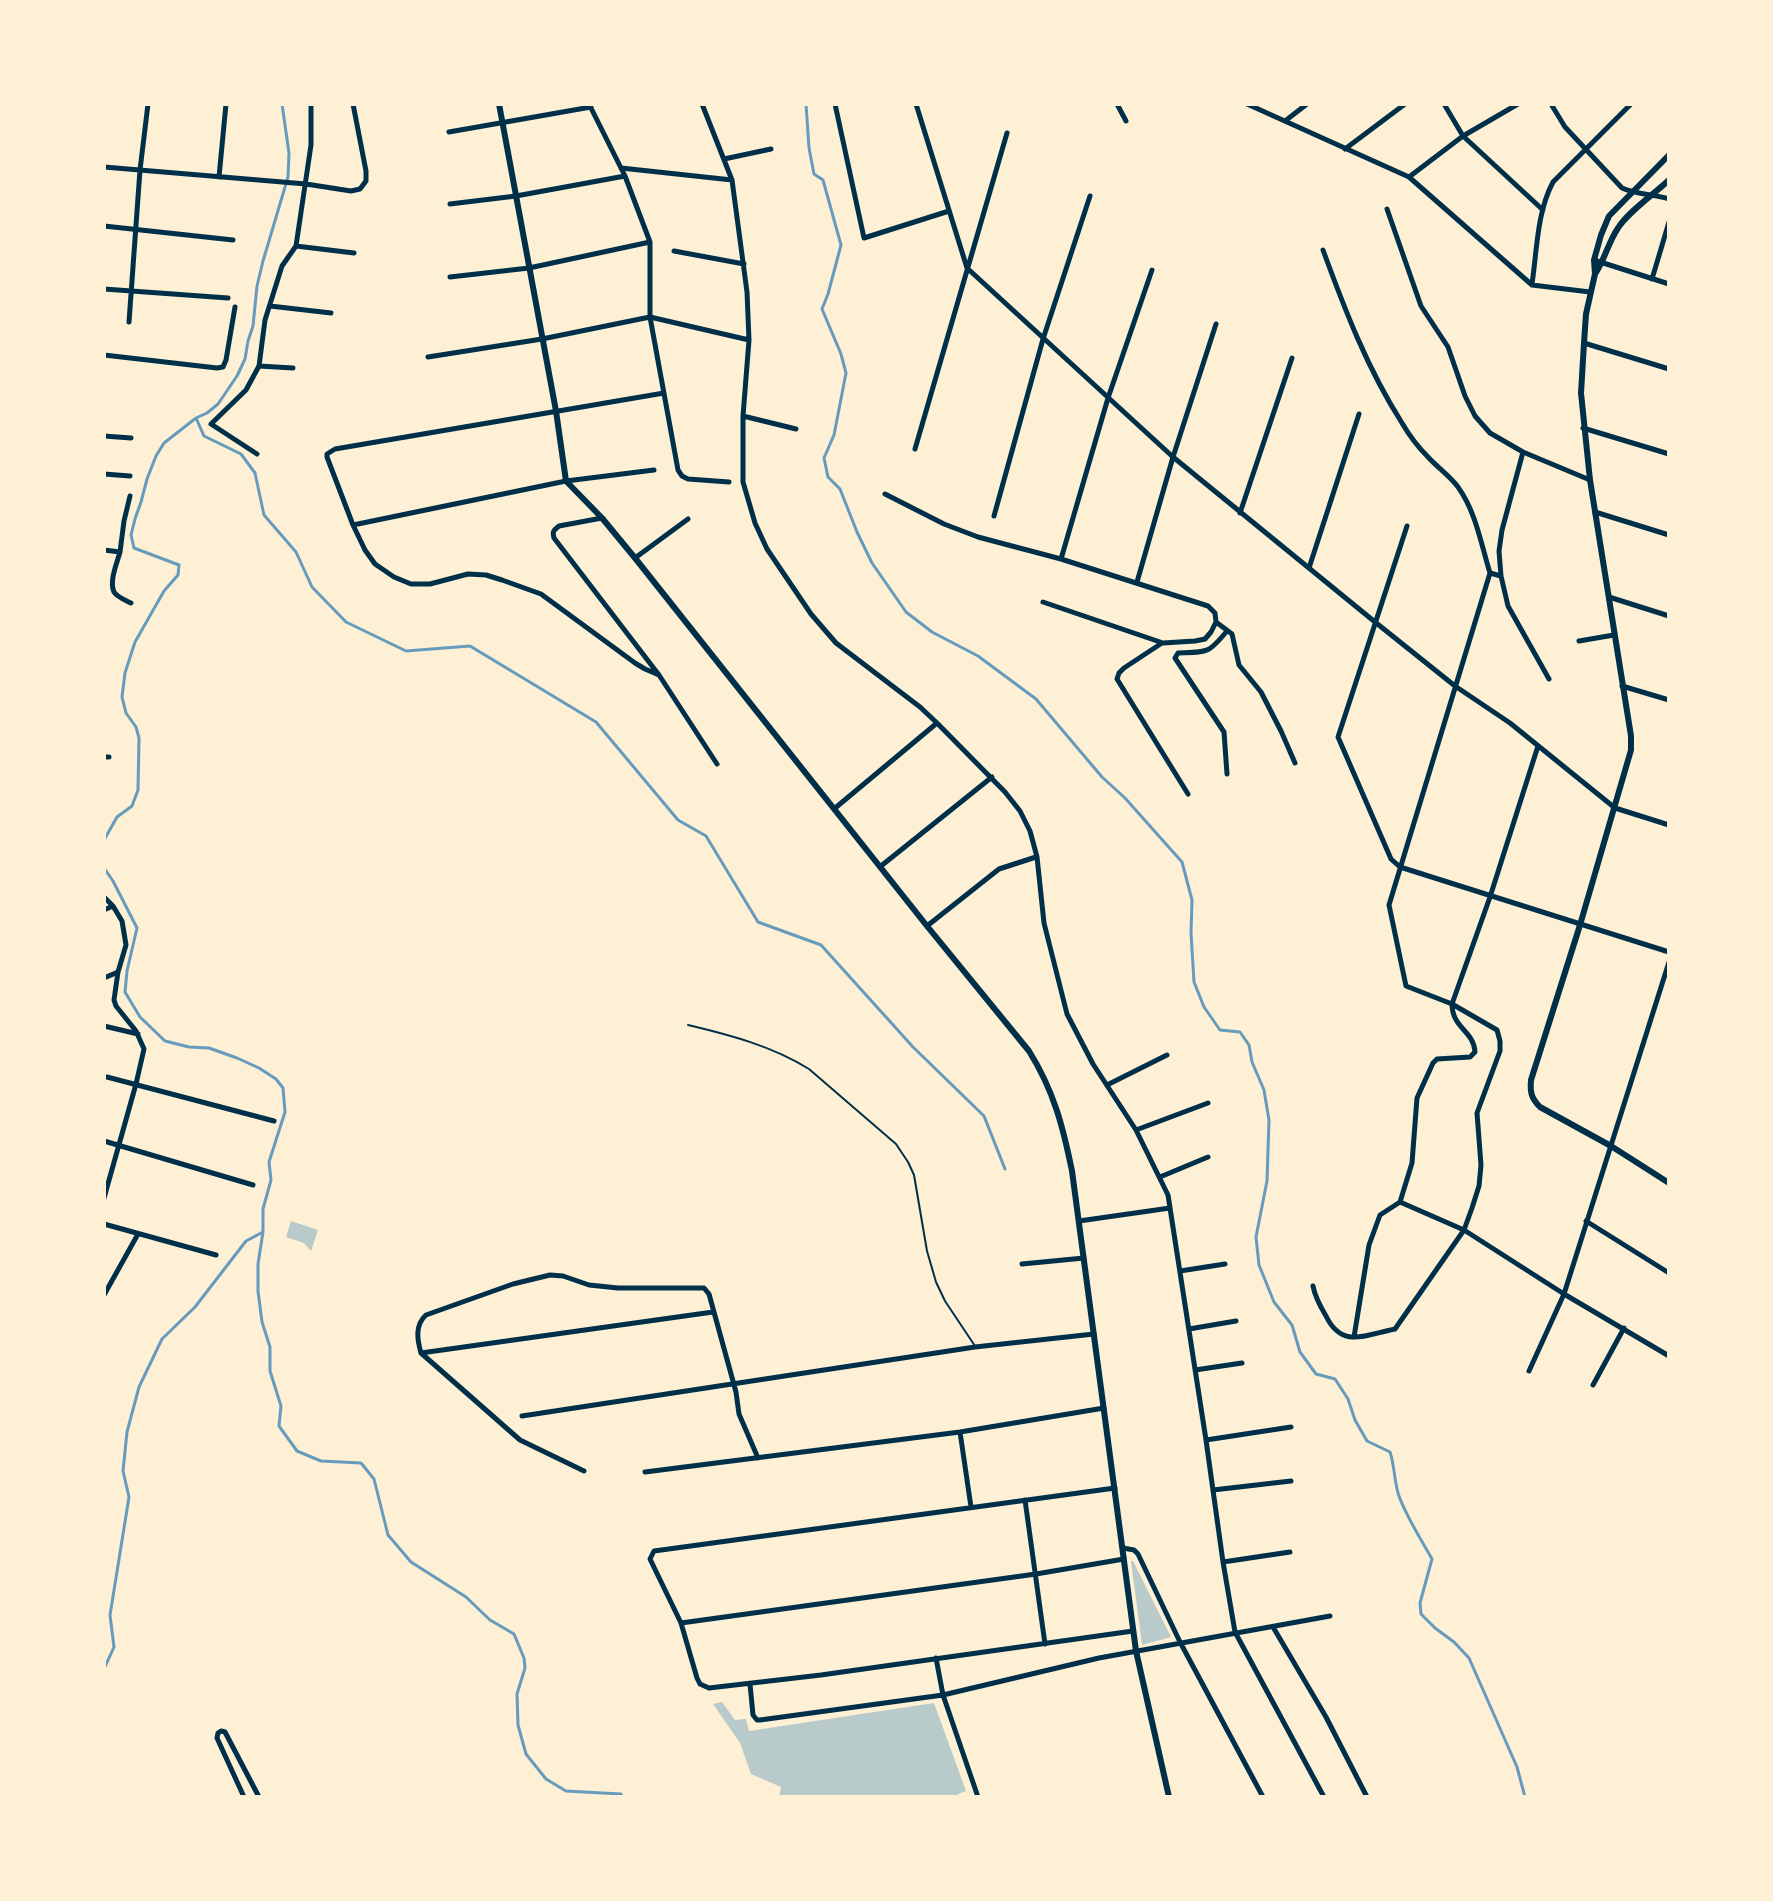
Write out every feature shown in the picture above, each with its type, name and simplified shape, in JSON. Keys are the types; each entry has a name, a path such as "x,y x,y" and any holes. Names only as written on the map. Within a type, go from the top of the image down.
{"street":[{"path":"129,322 148,104"},
{"path":"219,177 226,104"},
{"path":"257,454 211,424 246,390 259,366 265,320 282,266 296,246 311,145 311,104"},
{"path":"104,167 351,191 360,189 366,181 366,171 353,104"},
{"path":"499,104 556,411 566,481 635,558 1029,1051 1055,1101 1064,1128 1079,1221 1136,1651 1169,1797"},
{"path":"702,104 732,180 744,264 749,340 743,416 743,482 755,523 767,549 811,614 836,643 937,723 992,777 1020,811 1030,831 1037,857 1044,923 1067,1014 1093,1064 1136,1130 1168,1195 1235,1632 1324,1797"},
{"path":"835,104 864,238 949,211"},
{"path":"916,104 967,268 1173,457 1455,686 1510,723 1615,808 1669,825"},
{"path":"1117,104 1126,121"},
{"path":"1247,104 1409,177 1532,285 1590,292"},
{"path":"1285,121 1307,104"},
{"path":"1345,149 1405,104"},
{"path":"1444,104 1463,136 1543,210"},
{"path":"1409,177 1463,136 1518,104"},
{"path":"1551,104 1565,127 1622,188 1669,199"},
{"path":"1532,285 1543,210 1553,182 1631,104"},
{"path":"449,132 590,105 625,176 650,242 650,317 678,470 688,479 729,482"},
{"path":"915,449 1007,133"},
{"path":"724,159 771,149"},
{"path":"1669,155 1609,216 1594,260 1595,274 1584,343 1581,393 1583,428 1631,750 1530,1090 1533,1100 1540,1107 1611,1146 1669,1183"},
{"path":"621,168 732,180"},
{"path":"450,204 516,196 625,176"},
{"path":"1595,274 1620,224 1669,180"},
{"path":"994,516 1043,339 1090,196"},
{"path":"1387,209 1421,306 1448,347 1475,416 1490,433 1523,452 1590,480"},
{"path":"1652,279 1669,222"},
{"path":"104,226 233,240"},
{"path":"450,277 529,268 650,242"},
{"path":"296,246 354,253"},
{"path":"1313,1286 1336,1333 1354,1337 1395,1329 1464,1230 1479,1186 1481,1165 1477,1113 1500,1051 1497,1030 1452,1004 1406,986 1389,905 1490,573 1471,508 1458,487 1427,457 1400,420 1354,333 1323,250"},
{"path":"674,251 744,264"},
{"path":"1594,260 1669,284"},
{"path":"1061,559 1108,398 1152,270"},
{"path":"104,289 228,298"},
{"path":"270,306 331,313"},
{"path":"104,355 223,367 235,307"},
{"path":"428,357 542,339 650,317 749,340"},
{"path":"1137,582 1216,324"},
{"path":"1584,343 1669,369"},
{"path":"1240,513 1292,358"},
{"path":"259,366 293,368"},
{"path":"659,675 645,669 541,594 531,590 486,575 468,574 430,584 411,584 394,577 375,564 365,550 327,454 335,449 664,393"},
{"path":"1309,568 1359,414"},
{"path":"743,416 796,429"},
{"path":"1583,428 1669,454"},
{"path":"104,436 131,438"},
{"path":"1523,452 1502,530 1499,551 1501,576 1508,606 1549,679"},
{"path":"353,525 566,481 654,470"},
{"path":"104,474 130,476"},
{"path":"885,494 944,524 978,537 1061,559 1208,606 1215,613 1216,622 1205,639 1163,643 1043,602"},
{"path":"130,496 113,588 116,595 131,603"},
{"path":"1595,512 1669,535"},
{"path":"602,518 559,526 554,529 554,538 659,675 717,764"},
{"path":"635,558 688,519"},
{"path":"1407,526 1338,737 1391,859 1400,867 1669,952"},
{"path":"104,550 120,552"},
{"path":"1490,573 1501,576"},
{"path":"1608,597 1669,616"},
{"path":"1216,622 1232,634 1239,665 1261,692 1295,763"},
{"path":"1227,631 1213,648 1204,652 1178,653 1175,658 1224,732 1227,774"},
{"path":"1579,641 1614,635"},
{"path":"1163,643 1124,668 1117,679 1188,794"},
{"path":"1622,686 1669,700"},
{"path":"834,809 937,723"},
{"path":"1354,1337 1373,1229 1380,1215 1400,1202 1412,1163 1417,1098 1437,1059 1470,1057 1475,1052 1475,1043 1455,1020 1452,1004 1538,746"},
{"path":"881,866 992,777"},
{"path":"927,926 999,869 1037,857"},
{"path":"104,897 122,921 126,945 118,972 116,1006 138,1034 144,1049 104,1198"},
{"path":"104,910 113,906"},
{"path":"1529,1371 1564,1294 1669,962"},
{"path":"104,978 118,972"},
{"path":"104,1026 138,1034"},
{"path":"1107,1085 1167,1055"},
{"path":"107,1077 274,1121"},
{"path":"1136,1130 1208,1103"},
{"path":"104,1141 253,1185"},
{"path":"1160,1177 1208,1157"},
{"path":"1400,1202 1464,1230 1669,1356"},
{"path":"1079,1221 1170,1208"},
{"path":"1586,1221 1669,1273"},
{"path":"104,1224 216,1255"},
{"path":"104,1295 138,1234"},
{"path":"1022,1264 1084,1258"},
{"path":"1180,1271 1225,1264"},
{"path":"584,1471 520,1440 421,1353 418,1343 421,1320 426,1315 513,1284 550,1275 589,1285 618,1288 701,1287 709,1294 734,1384 739,1414 758,1458"},
{"path":"421,1353 713,1312"},
{"path":"1189,1329 1236,1321"},
{"path":"1593,1385 1624,1328"},
{"path":"522,1416 975,1347 1094,1334"},
{"path":"1195,1370 1242,1363"},
{"path":"645,1472 960,1432 1104,1408"},
{"path":"1206,1440 1291,1427"},
{"path":"960,1432 971,1507"},
{"path":"1213,1490 1291,1481"},
{"path":"1115,1488 654,1551 650,1562 681,1623 697,1678 700,1684 709,1688 1133,1631"},
{"path":"1025,1500 1045,1644"},
{"path":"1123,1548 1130,1548 1138,1554 1180,1642 1263,1797"},
{"path":"1223,1562 1290,1552"},
{"path":"681,1623 1124,1559"},
{"path":"750,1684 753,1715 760,1720 943,1695 1099,1658 1330,1616"},
{"path":"1273,1627 1326,1717 1367,1797"},
{"path":"936,1658 943,1695 978,1797"},
{"path":"244,1797 217,1738 221,1731 225,1732 259,1797"}],"lane":[{"path":"688,1025 728,1035 794,1060 809,1069 896,1144 914,1175 927,1251 936,1282 975,1347"}],"shaded area":[{"path":"291,1221 318,1230 311,1251 304,1243 286,1237"},
{"path":"1133,1561 1171,1637 1142,1645"},
{"path":"722,1702 735,1720 746,1719 749,1731 934,1703 966,1791 958,1794 959,1797 779,1797 781,1787 751,1774 740,1743 713,1704"}],"waterway":[{"path":"104,840 117,817 132,806 138,790 139,738 136,727 126,713 122,697 125,673 135,642 164,591 178,575 179,565 134,548 131,535 147,479 164,443 218,404 245,359 253,326 257,286 288,177 289,153 282,104"},
{"path":"806,104 814,174 823,180 841,245 822,309 846,373 834,435 824,458 828,477 840,489 872,563 906,612 932,632 978,656 1036,699 1102,777 1182,862 1192,900 1194,982 1204,1007 1220,1030 1240,1032 1249,1045 1252,1062 1264,1090 1269,1120 1267,1181 1256,1237 1259,1265 1274,1302 1292,1325 1300,1352 1316,1374 1335,1379 1367,1441 1390,1452 1399,1496 1432,1559 1420,1603 1421,1614 1469,1658 1517,1767 1525,1797"},
{"path":"196,418 204,436 241,454 255,473 264,515 296,552 312,587 346,622 406,651 470,646 596,722 678,820 706,836 758,922 821,945 913,1047 984,1116 1005,1169"},
{"path":"104,868 137,928 125,992 140,1017 165,1041 209,1048 237,1058 276,1079 283,1088 285,1112 269,1162 271,1180 263,1209 258,1264 262,1322 270,1347 270,1371 281,1406 279,1426 297,1451 321,1461 361,1463 374,1479 388,1535 411,1562 466,1597 490,1620 514,1634 525,1668 517,1694 518,1725 526,1754 546,1779 566,1791 621,1794 622,1797"},
{"path":"104,1669 114,1647 110,1615 129,1497 123,1471 127,1432 139,1387 162,1339 195,1307 246,1241 263,1232"}]}
